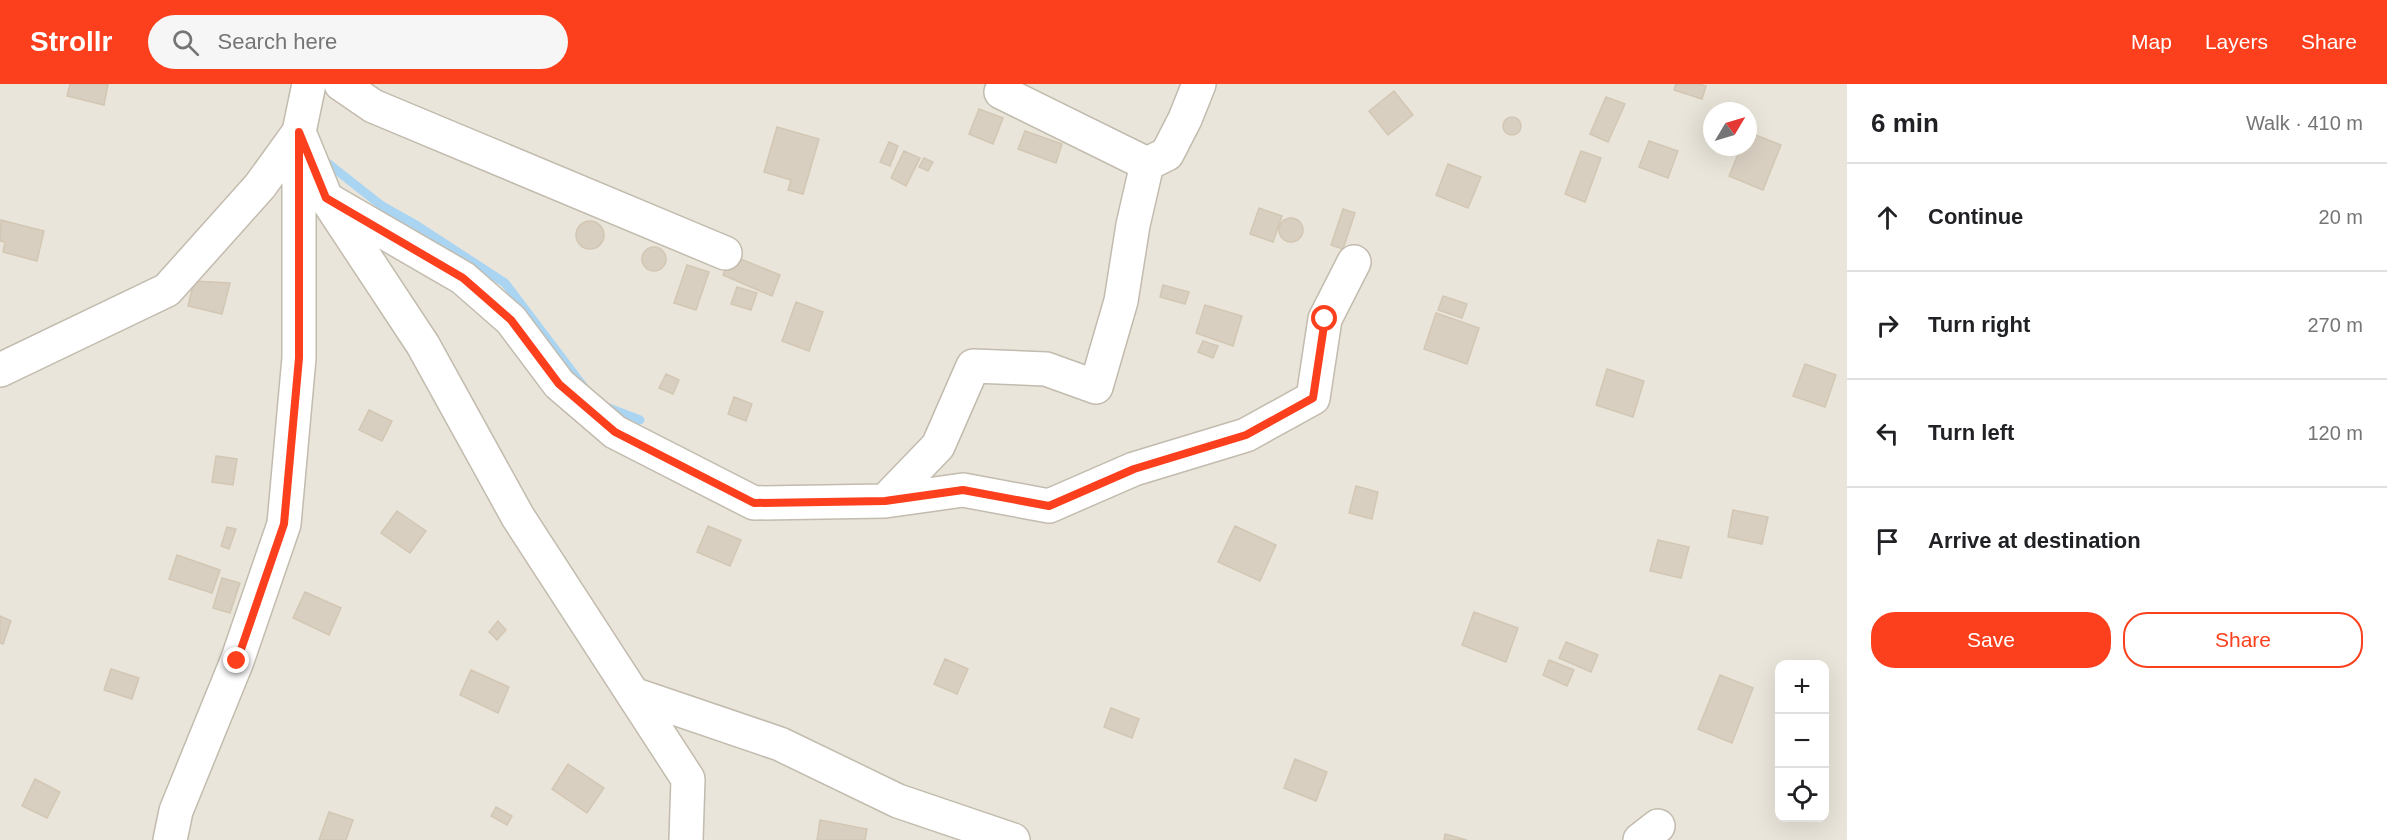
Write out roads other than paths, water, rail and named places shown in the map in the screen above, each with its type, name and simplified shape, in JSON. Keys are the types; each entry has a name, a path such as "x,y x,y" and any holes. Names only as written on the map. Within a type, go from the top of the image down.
{"street":[{"path":"170,840 176,811 237,661 284,524 299,358 299,132 309,84"},
{"path":"341,84 373,106 725,253"},
{"path":"1147,164 1167,154 1185,119 1199,84"},
{"path":"1001,92 1147,164"},
{"path":"299,132 326,198 423,345 518,518 688,779 686,840"},
{"path":"0,369 167,290 260,186 299,132"},
{"path":"885,501 938,446 973,366 1046,369 1096,387 1121,301 1133,225 1147,164"},
{"path":"326,198 463,278 511,320 559,384 615,432 754,503 885,501 963,490 1049,506 1134,469 1246,435 1313,398 1325,319 1354,262"},
{"path":"633,694 780,744 898,801 1013,840"}],"waterway":[{"path":"325,161 382,206 416,225 505,283 583,386"},
{"path":"606,407 640,420"}]}
